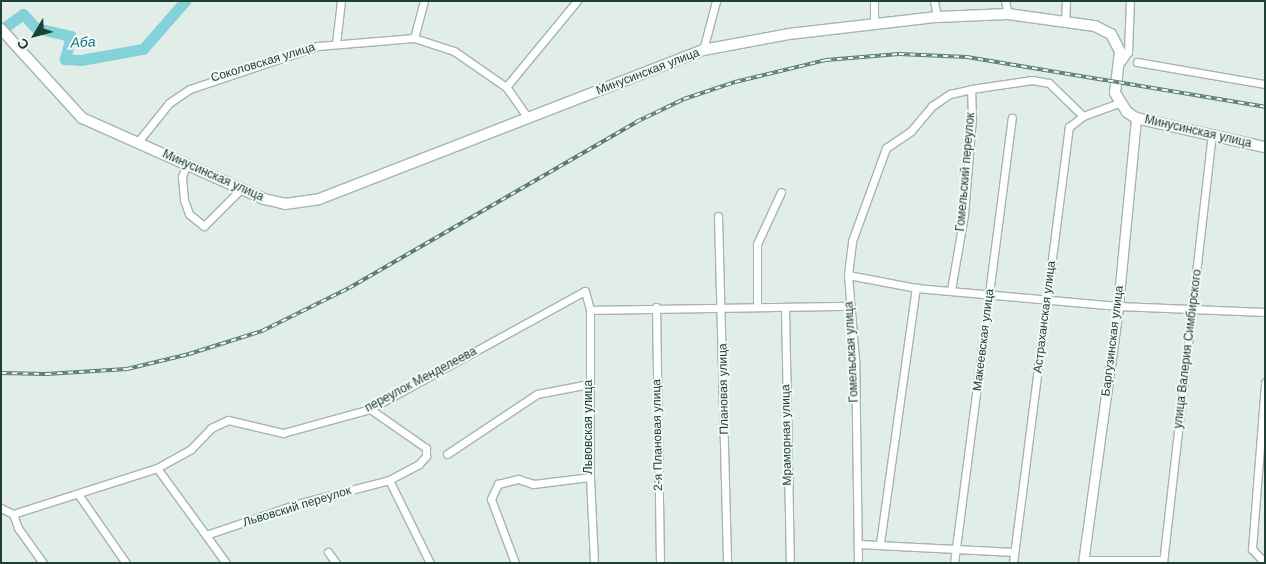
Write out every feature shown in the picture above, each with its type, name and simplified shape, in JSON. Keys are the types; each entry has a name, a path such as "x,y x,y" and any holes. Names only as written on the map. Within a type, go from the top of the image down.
{"main road":[{"name":"Минусинская улица","path":"1,29 82,118 187,163 264,199 285,204 310,201 703,50 874,22 937,16 1008,14 1095,26 1111,34 1121,62"},
{"path":"1119,103 1115,93 1121,62"},
{"name":"Минусинская улица","path":"1119,103 1136,118 1265,147"}],"street":[{"path":"336,44 341,1"},
{"path":"414,38 424,1"},
{"path":"506,87 578,1"},
{"path":"703,50 716,1"},
{"path":"874,1 874,22"},
{"path":"934,1 937,16"},
{"path":"1005,1 1008,14"},
{"path":"1066,1 1066,21"},
{"path":"1121,62 1128,52 1130,1"},
{"name":"Соколовская улица","path":"137,143 169,103 204,82 307,48 414,38 454,51 506,87 528,118"},
{"path":"1137,62 1265,84"},
{"path":"971,89 1032,80 1049,83 1083,116 1119,103"},
{"name":"Гомельская улица","path":"858,563 855,360 848,276 852,241 886,148 911,131 932,106 950,94 971,89"},
{"name":"Гомельский переулок","path":"951,290 964,215 972,117 971,89"},
{"name":"Астраханская улица","path":"1013,563 1069,127 1083,116"},
{"name":"Макеевская улица","path":"954,563 991,293 998,206 1012,118"},
{"name":"Баргузинская улица","path":"1083,561 1118,306 1136,118"},
{"name":"улица Валерия Симбирского","path":"1163,561 1212,135"},
{"path":"187,163 182,177 184,200 189,214 204,226 241,188"},
{"path":"757,305 757,244 781,192"},
{"name":"Плановая улица","path":"718,216 722,306 727,563"},
{"path":"848,276 916,288 1048,298 1118,306 1192,311 1265,312"},
{"path":"880,543 916,288"},
{"name":"Львовская улица","path":"585,291 590,310 590,477 594,563"},
{"name":"переулок Менделеева","path":"13,514 157,468 191,449 211,428 228,420 283,433 370,409 585,291"},
{"path":"590,310 757,305 785,307 850,306"},
{"name":"2-я Плановая улица","path":"656,307 660,563"},
{"name":"Мраморная улица","path":"785,307 790,563"},
{"path":"1264,563 1252,549 1265,383"},
{"path":"447,454 537,394 589,384"},
{"name":"Львовский переулок","path":"206,535 298,504 389,480 419,464 426,456 426,448 370,409"},
{"path":"157,468 226,563"},
{"path":"514,563 491,499 498,484 518,479 532,484 590,477"},
{"path":"389,480 430,563"},
{"path":"78,494 126,563"},
{"path":"1,508 13,514 18,528 42,563"},
{"path":"858,544 880,543 1014,552"},
{"path":"328,552 336,563"},
{"path":"1083,561 1163,561"}],"waterway":[{"name":"Аба","path":"1,30 23,14 36,28 71,36 65,59 81,60 143,49 185,1"}],"railway":[{"path":"1,373 46,374 127,369 189,354 262,331 349,288 636,122 684,99 735,82 826,60 899,54 967,57 1265,107"}]}
